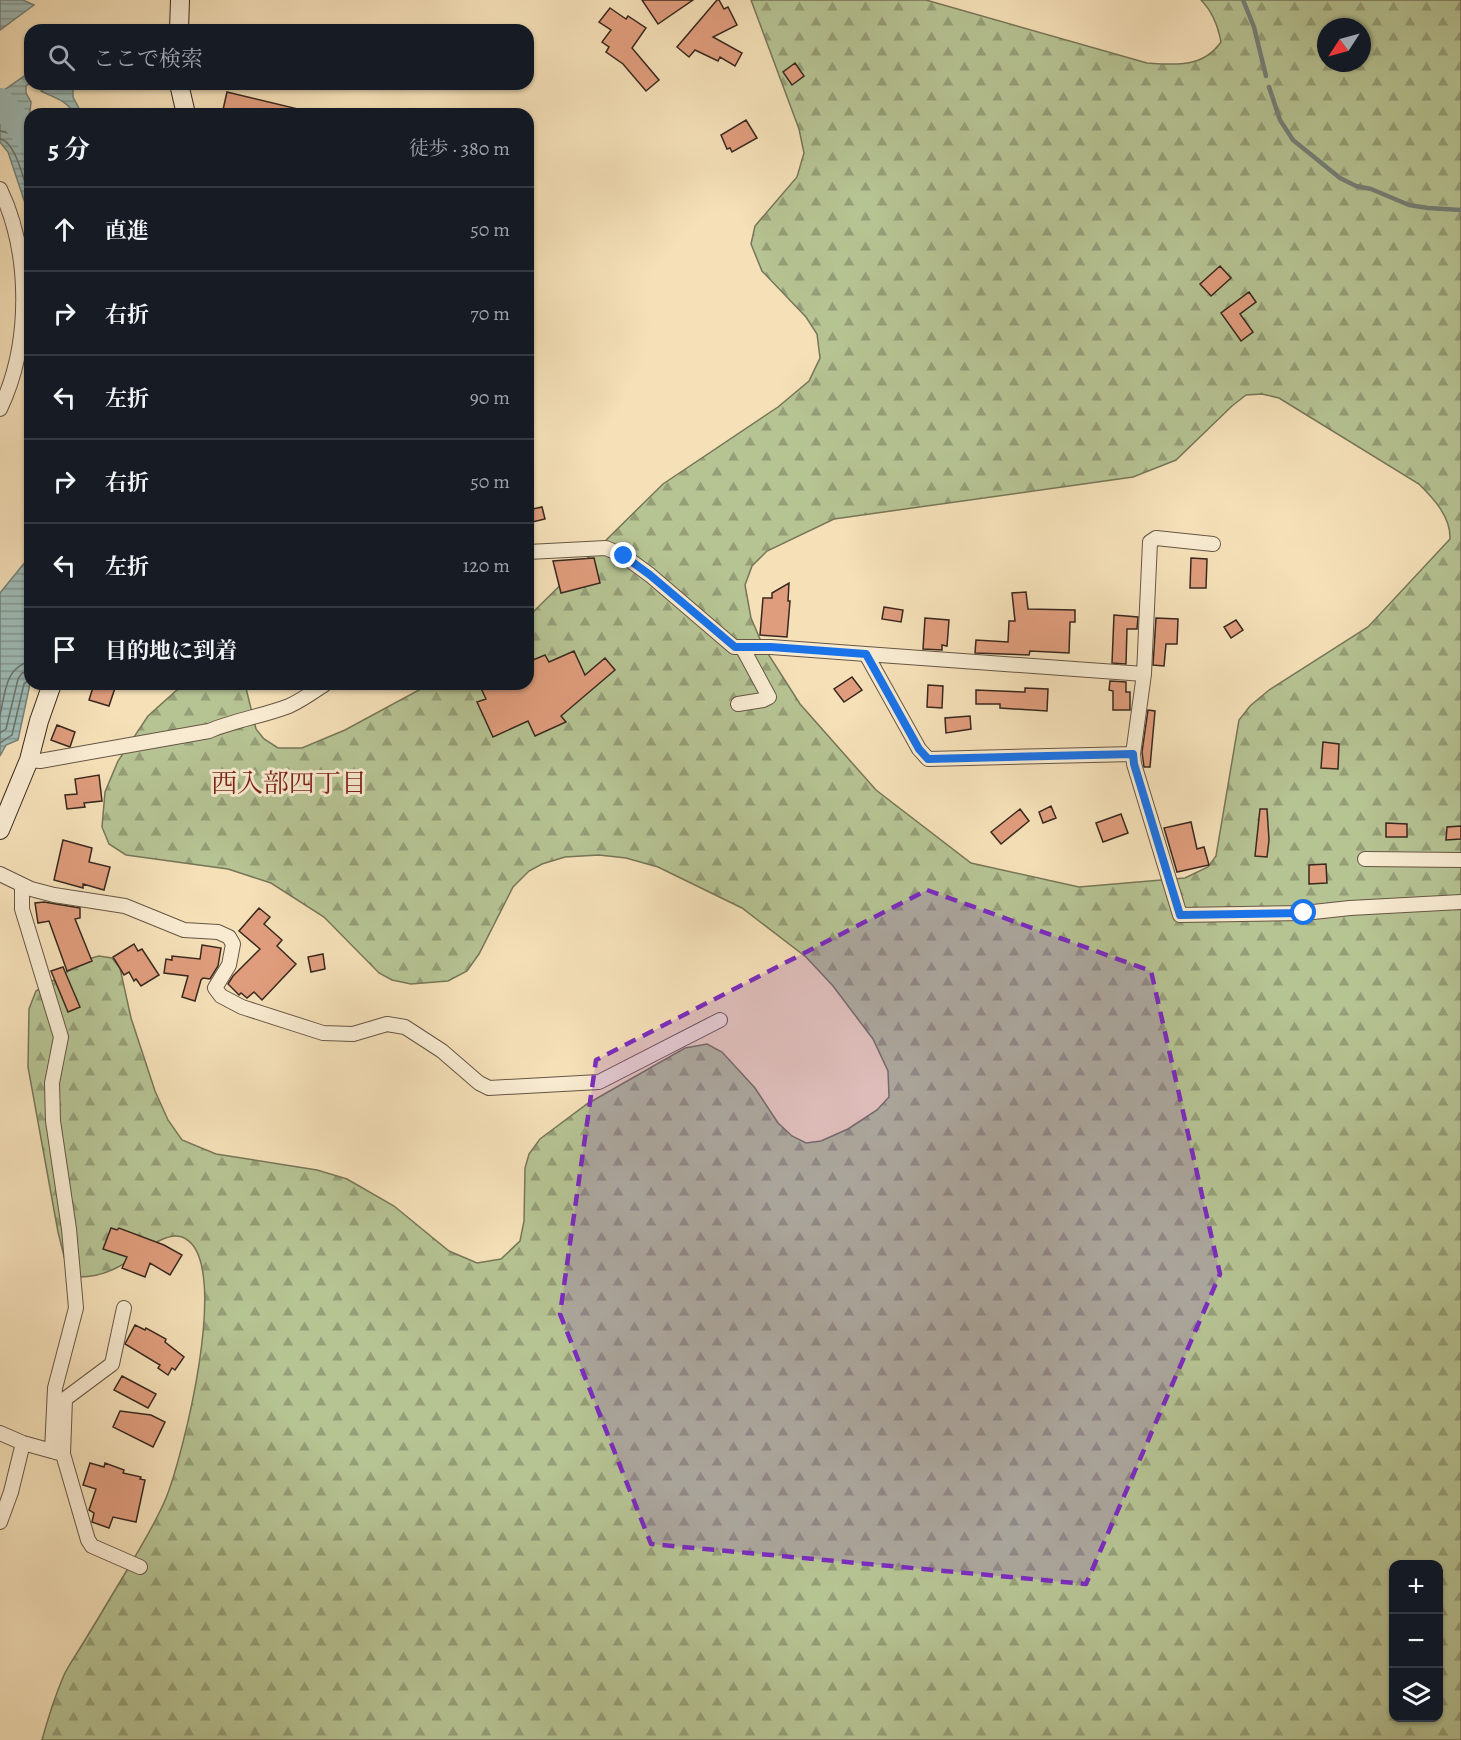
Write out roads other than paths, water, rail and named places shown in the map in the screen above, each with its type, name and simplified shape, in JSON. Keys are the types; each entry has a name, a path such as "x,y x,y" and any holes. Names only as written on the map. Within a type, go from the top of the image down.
{"main road":[{"path":"179,24 180,0"},
{"path":"180,90 185,108"},
{"path":"0,830 29,760 50,690"}],"street":[{"path":"0,189 7,204 20,254 24,294 18,346 9,391 0,409"},
{"path":"1213,544 1156,538 1150,542 1144,674 1133,754 1134,764 1180,915 1304,913 1461,902"},
{"path":"534,552 606,548 624,556 735,647 771,647 1144,674"},
{"path":"738,704 769,697 742,647"},
{"path":"866,654 919,749 928,759 1133,754"},
{"path":"29,760 40,761 209,731 231,722 288,706 316,690"},
{"path":"1365,859 1461,860"},
{"path":"0,874 22,885 54,895 125,906 184,930 218,932 229,938 233,944 229,965 215,988 220,996 242,1007 323,1033 353,1034 387,1024 405,1027 442,1051 479,1083 489,1088 599,1083 720,1020"},
{"path":"22,885 22,909 61,1037 52,1083 53,1121 69,1230 76,1308 55,1388 58,1453 88,1540 92,1545 140,1566"},
{"path":"58,1453 65,1399 112,1364 124,1308"},
{"path":"0,1433 23,1443 58,1453"},
{"path":"0,1522 11,1492 23,1443"}],"water":[{"path":"0,0 23,0 34,5 0,30"},
{"path":"24,76 24,90 31,102 30,108 24,108 24,200 8,152 0,142 0,93"},
{"path":"73,90 73,97 79,108 70,108 64,102 41,91"},
{"path":"24,563 24,690 29,690 18,740 6,745 0,756 0,593"}],"waterway":[{"path":"1243,0 1254,27 1266,76"},
{"path":"1269,87 1280,120 1293,140 1340,178 1409,205 1461,210"},
{"path":"0,102 24,131"}],"district":[{"name":"西入部四丁目","path":"289,783"}]}
